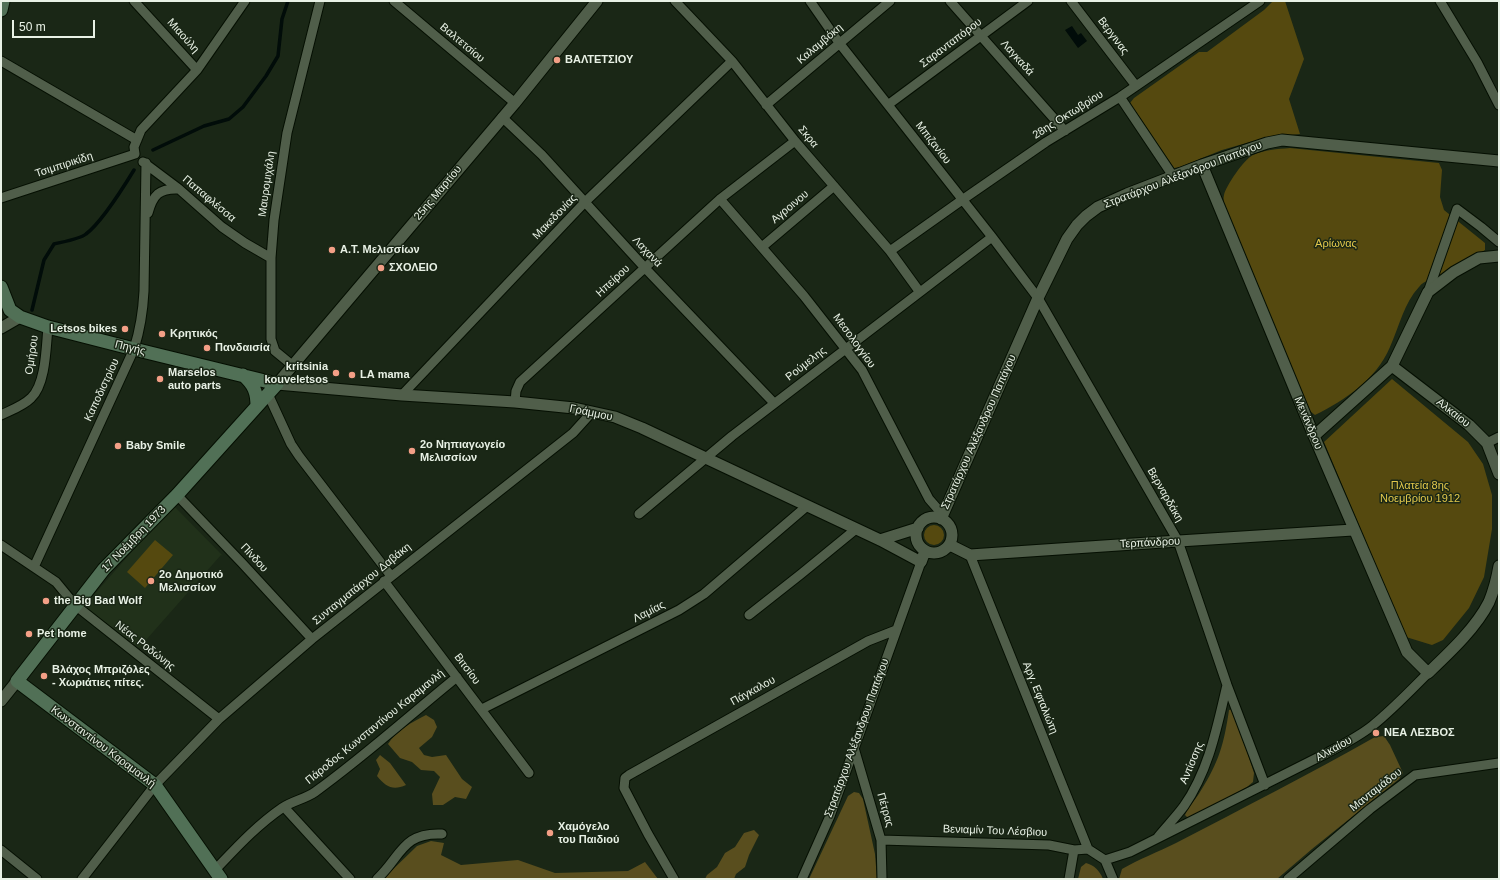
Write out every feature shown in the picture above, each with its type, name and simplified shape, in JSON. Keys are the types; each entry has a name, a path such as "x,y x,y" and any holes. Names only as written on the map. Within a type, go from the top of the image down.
{"main road":[{"path":"1,10 3,1"},
{"name":"Πηγής","path":"1,287 10,310 20,317 48,327 277,384"},
{"path":"243,375 255,389 257,406"},
{"name":"17 Νοέμβρη 1973","path":"17,681 104,569 177,495 277,384"},
{"name":"Κωνσταντίνου Καραμανλή","path":"17,681 155,786 218,874"}],"street":[{"name":"Μιαούλη","path":"134,1 197,70"},
{"path":"135,154 134,147 141,130 197,70 245,1"},
{"name":"Μαυρομιχάλη","path":"292,365 279,355 272,345 271,258 274,220 287,133 316,11 320,1"},
{"name":"Βαλτετσίου","path":"394,1 515,103"},
{"name":"25ης Μαρτίου","path":"277,384 515,103 597,1"},
{"name":"Σκρα","path":"675,1 732,62 795,141 890,251 919,292"},
{"name":"Μπιζανίου","path":"810,1 840,44 889,104 1038,298"},
{"name":"Καλαμβόκη","path":"766,105 890,1"},
{"name":"Λαγκαδά","path":"950,1 1065,131"},
{"name":"Σαρανταπόρου","path":"889,104 1028,1"},
{"name":"Bεργινας","path":"1071,1 1136,86"},
{"name":"28ης Οκτωβρίου","path":"890,251 1046,142 1120,97 1260,1"},
{"path":"1440,1 1477,62 1499,105"},
{"path":"1,61 136,140"},
{"name":"Μακεδονίας","path":"402,395 585,202 732,62"},
{"path":"1120,97 1173,176"},
{"name":"Λαχανά","path":"502,117 542,155 645,268 774,403"},
{"name":"Στρατάρχου Αλέξανδρου Παπάγου","path":"942,517 1038,298 1067,239 1086,216 1098,207 1202,165 1267,143 1282,140 1499,162"},
{"name":"Ηπείρου","path":"515,402 516,391 520,382 720,199 795,141"},
{"name":"Παπαφλέσσα","path":"135,154 222,228 271,258"},
{"name":"Τσιμπιρικίδη","path":"1,198 135,154"},
{"name":"Καποδιστρίου","path":"34,567 134,349 139,334 143,311 146,163"},
{"name":"Μενάνδρου","path":"1202,165 1353,530 1407,652 1428,673"},
{"name":"Αγροινου","path":"762,247 834,186"},
{"path":"145,222 151,203 158,194 167,188 178,189"},
{"name":"Μεσολογγίου","path":"720,199 804,296 862,370 929,499 942,517"},
{"path":"1314,436 1392,366 1428,292 1457,209 1499,242"},
{"name":"Ρούμελης","path":"639,514 705,457 992,237"},
{"path":"1428,292 1454,272 1479,258 1499,256"},
{"name":"Βερναρδάκη","path":"1038,298 1178,541 1227,685 1265,785"},
{"path":"1,328 20,317"},
{"name":"Ομήρου","path":"1,415 30,400 36,392 40,383 43,368 48,327"},
{"name":"Αλκαίου","path":"1392,366 1469,425 1487,443 1499,474"},
{"name":"Γράμμου","path":"277,384 402,395 515,402 574,408 615,417 705,457 880,540 921,562"},
{"name":"Βιτσίου","path":"268,394 291,444 299,456 457,677 529,773"},
{"name":"Συνταγματάρχου Δαβάκη","path":"82,879 155,786 218,719 312,639 573,433 592,412"},
{"path":"1487,443 1499,436"},
{"name":"Πίνδου","path":"177,495 312,639"},
{"name":"Λαμίας","path":"482,709 679,610 704,594 807,506"},
{"path":"880,540 918,528 928,519 942,517 951,529 952,534 950,544 941,552 936,553 926,551 919,543 917,538 918,528"},
{"path":"749,615 856,529"},
{"name":"Τερπάνδρου","path":"970,555 1353,530"},
{"path":"950,544 970,555"},
{"name":"Νέας Ροδώνης","path":"1,545 56,582 75,605 218,719"},
{"name":"Στρατάρχου Αλέξανδρου Παπάγου","path":"802,879 830,816 896,630 926,551"},
{"name":"Αργ. Εφταλιώτη","path":"970,555 1088,849"},
{"name":"Αλκαίου","path":"1106,860 1130,852 1327,754 1370,727 1403,698 1457,644 1476,621 1488,603 1494,590 1499,566"},
{"name":"Πάγκαλου","path":"674,879 624,788 625,778 629,774 868,641 896,630"},
{"name":"Πάροδος Κωνσταντίνου Καραμανλή","path":"218,874 248,835 284,807 304,799 314,793 362,756 457,677"},
{"name":"17 Νοέμβρη 1973","path":"1,701 17,681"},
{"name":"Αντίσσης","path":"1156,839 1183,807 1199,778 1215,738 1227,685"},
{"name":"Πέτρας","path":"854,748 881,840 882,879"},
{"name":"Μανταμάδου","path":"1288,879 1370,809 1415,775 1499,763"},
{"path":"284,807 350,879"},
{"path":"377,879 401,849 414,839 429,833 442,834"},
{"name":"Βενιαμίν Του Λέσβιου","path":"881,840 1049,845 1074,850 1088,849"},
{"path":"1088,849 1097,856 1106,860 1113,879"},
{"path":"1,850 37,879"},
{"path":"1069,879 1074,850"}],"shaded area":[{"path":"1072,26 1078,35 1081,33 1087,41 1078,48 1065,30"},
{"name":"2ο Δημοτικό Μελισσίων","path":"173,505 223,556 221,555 139,648 84,606"},
{"path":"1233,709 1254,773 1253,782 1247,787 1188,818 1185,815 1200,792 1216,762 1223,743 1229,710"},
{"path":"426,715 434,720 437,727 432,737 419,748 424,755 432,757 446,755 462,779 472,787 466,799 455,797 443,805 433,805 432,794 440,777 434,771 421,770 412,762 400,758 388,744 400,731"},
{"path":"1384,736 1390,745 1403,773 1399,779 1277,879 1119,879 1122,869 1128,865 1176,843 1375,737"},
{"path":"380,755 390,763 406,785 393,788 384,783 377,776 380,769 376,760"},
{"path":"854,792 859,793 863,799 875,854 877,879 809,879 848,796"},
{"path":"754,830 759,835 745,867 736,874 734,879 705,879 707,875 717,867 725,853 735,847 744,833"},
{"path":"431,841 444,843 441,855 461,865 518,860 555,873 628,871 645,862 658,879 383,879 417,846"},
{"path":"1086,863 1092,865 1100,873 1103,879 1078,879 1081,867"}],"green space":[{"path":"1273,1 1285,1 1304,59 1289,99 1300,134 1264,138 1222,150 1174,168 1130,103 1134,98 1199,52 1207,52 1264,10"},
{"name":"Αρίωνας","path":"1290,148 1439,163 1442,170 1440,197 1444,210 1485,243 1485,250 1465,263 1421,285 1409,300 1390,347 1377,369 1348,396 1315,415 1306,408 1224,205 1225,191 1240,167 1249,157 1257,153 1275,149"},
{"name":"Πλατεία 8ης Νοεμβρίου 1912","path":"1392,379 1468,442 1483,464 1492,495 1492,529 1484,577 1469,608 1443,640 1432,645 1406,637 1324,442"},
{"path":"934,525 941,528 944,535 941,542 934,545 927,542 924,535 927,528"},
{"path":"155,540 173,555 145,588 127,572"}],"waterway":[{"path":"153,150 204,126 229,119 243,107 266,76 278,56 282,19 288,1"},
{"path":"32,310 44,260 54,244 80,237 92,229 112,204 134,170"}],"place":[{"name":"ΒΑΛΤΕΤΣΙΟΥ","path":"557,60"},
{"name":"Α.Τ. Μελισσίων","path":"332,250"},
{"name":"ΣΧΟΛΕΙΟ","path":"381,268"},
{"name":"Letsos bikes","path":"125,329"},
{"name":"Κρητικός","path":"162,334"},
{"name":"Πανδαισία","path":"207,348"},
{"name":"kritsinia kouveletsos","path":"336,373"},
{"name":"LA mama","path":"352,375"},
{"name":"Marselos auto parts","path":"160,379"},
{"name":"Baby Smile","path":"118,446"},
{"name":"2ο Νηπιαγωγείο Μελισσίων","path":"412,451"},
{"name":"2ο Δημοτικό Μελισσίων","path":"151,581"},
{"name":"the Big Bad Wolf","path":"46,601"},
{"name":"Pet home","path":"29,634"},
{"name":"Βλάχος Μπριζόλες - Χωριάτιες πίτες.","path":"44,676"},
{"name":"ΝΕΑ ΛΕΣΒΟΣ","path":"1376,733"},
{"name":"Χαμόγελο του Παιδιού","path":"550,833"}]}
